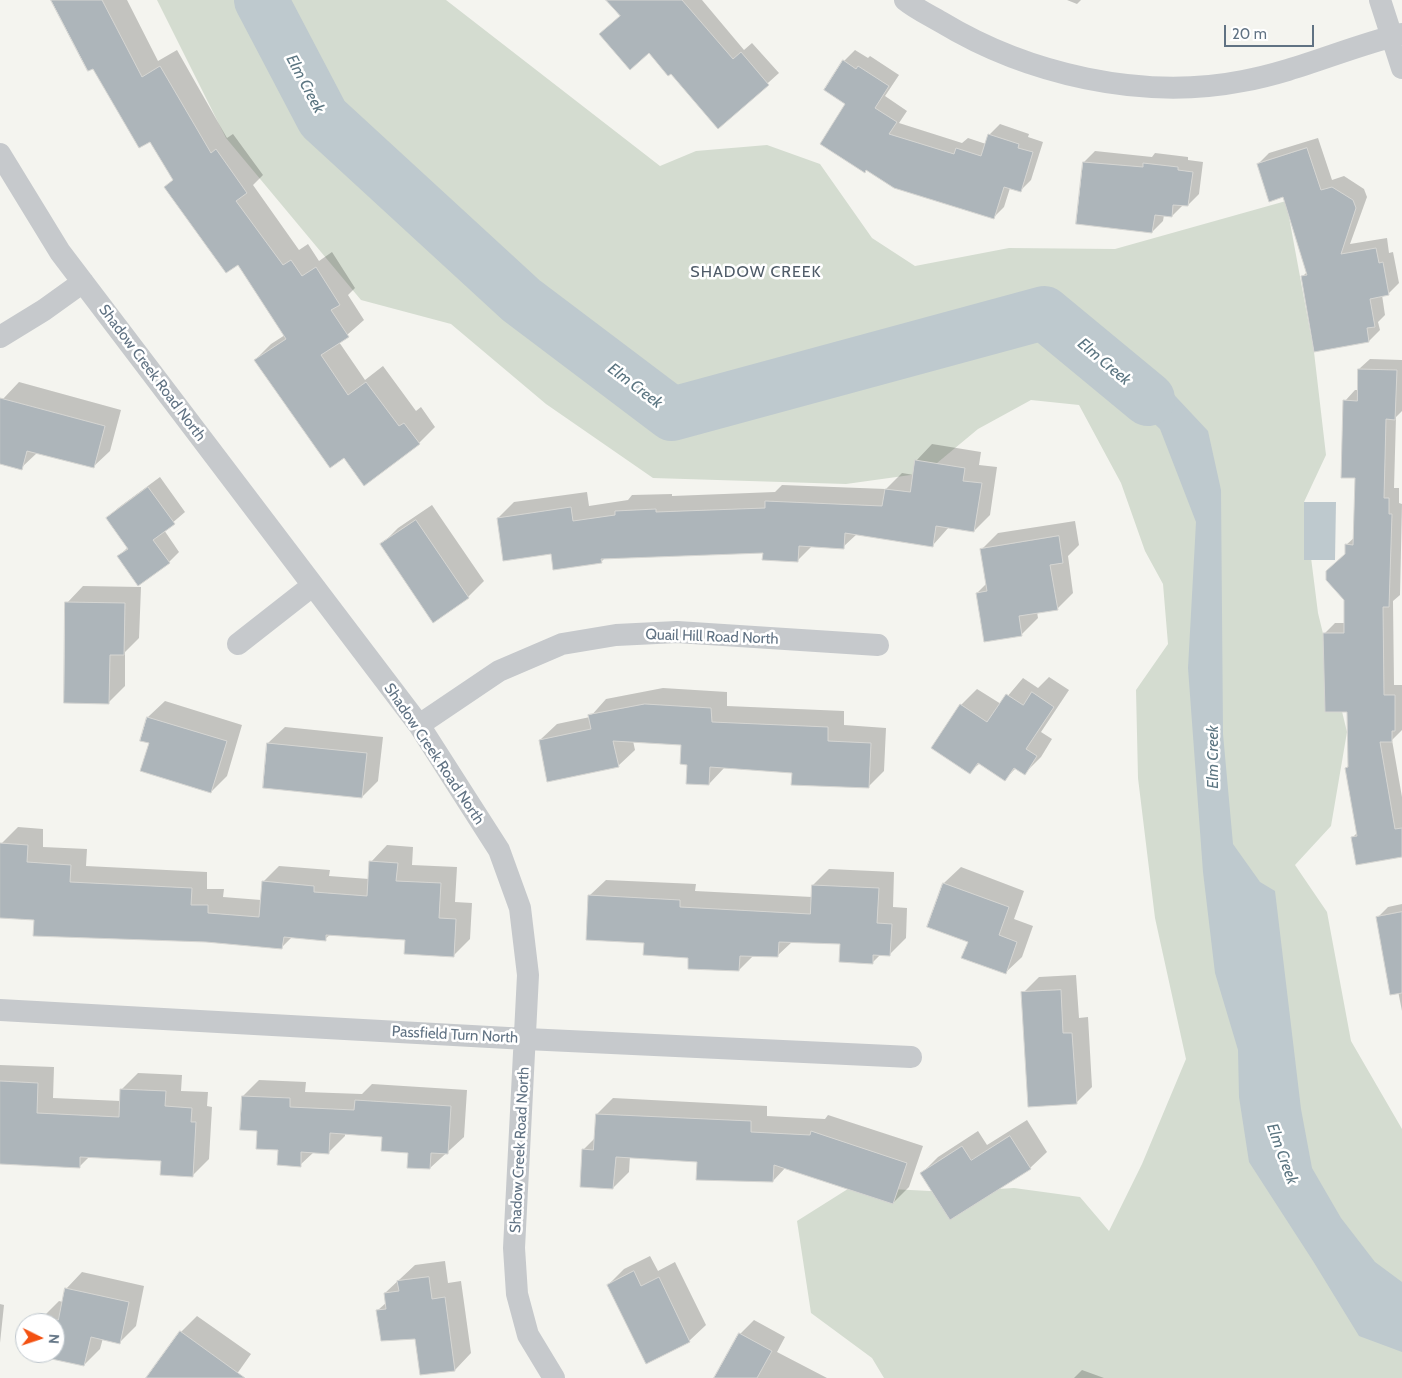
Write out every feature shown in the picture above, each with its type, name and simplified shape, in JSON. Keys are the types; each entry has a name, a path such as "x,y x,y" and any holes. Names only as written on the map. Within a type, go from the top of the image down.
{"street":[{"path":"905,0 964,36 1016,58 1061,72 1106,82 1156,86 1196,86 1240,82 1273,75 1397,35"},
{"path":"1380,0 1397,35 1402,68"},
{"name":"Shadow Creek Road North","path":"0,154 60,252 419,725 499,850 520,908 528,975 514,1248 517,1294 528,1335 554,1378"},
{"path":"0,337 44,310 83,282"},
{"path":"238,644 312,586"},
{"name":"Quail Hill Road North","path":"419,725 499,671 562,644 616,635 677,632 878,645"},
{"name":"Passfield Turn North","path":"0,1010 526,1039 911,1057"}],"shaded area":[{"path":"157,0 446,0 660,166 696,151 767,145 820,164 872,238 915,266 1009,248 1115,249 1286,201 1314,352 1326,455 1304,502 1318,613 1347,732 1331,826 1295,865 1327,912 1351,1041 1402,1129 1402,1378 884,1378 872,1358 811,1313 797,1221 851,1187 950,1192 1014,1188 1080,1197 1109,1231 1142,1164 1186,1059 1155,918 1138,778 1136,690 1168,644 1163,584 1145,551 1121,483 1079,405 1031,400 978,429 925,473 846,484 653,478 546,404 451,324 361,300 226,138"}],"water":[{"path":"1098,341 1163,383 1208,431 1221,490 1223,734 1233,844 1260,882 1275,891 1301,1109 1312,1168 1341,1218 1375,1262 1402,1282 1402,1352 1359,1336 1249,1162 1239,1097 1238,1050 1215,973 1203,872 1188,668 1196,522 1160,429 1088,360"},
{"path":"1304,502 1336,502 1335,560 1304,560"}],"building":[{"path":"51,0 102,0 142,77 160,66 211,153 216,149 247,193 236,201 283,265 291,260 302,276 316,267 340,305 331,310 349,337 321,355 348,395 366,382 399,426 404,423 420,444 364,486 344,458 330,468 254,360 286,339 238,265 226,273 164,187 173,180 150,142 139,148 93,69 88,71"},
{"path":"606,0 682,0 733,59 741,52 769,85 718,129 671,74 668,76 649,53 630,70 599,34 620,16"},
{"path":"843,60 856,69 858,66 889,86 875,108 897,122 889,134 954,154 956,148 981,156 988,134 1019,144 1018,148 1033,152 1021,192 1004,187 994,219 894,188 866,170 865,173 820,144 845,104 824,90"},
{"path":"1307,148 1321,190 1332,187 1353,200 1356,208 1341,254 1376,248 1379,263 1383,262 1389,295 1370,299 1375,327 1367,328 1369,342 1314,352 1301,276 1307,275 1283,197 1269,202 1257,164"},
{"path":"1083,162 1143,167 1143,163 1178,167 1178,170 1193,172 1188,206 1173,205 1172,217 1155,215 1152,233 1076,224"},
{"path":"1358,369 1397,370 1395,420 1386,419 1384,498 1389,498 1389,514 1392,514 1389,607 1383,607 1384,695 1395,695 1395,731 1392,731 1392,742 1380,742 1395,829 1402,828 1402,857 1356,865 1351,837 1357,836 1345,768 1348,767 1347,712 1325,712 1323,633 1344,633 1344,600 1326,580 1326,571 1345,554 1345,544 1353,545 1355,478 1341,478 1343,400 1357,401"},
{"path":"0,398 105,426 94,468 27,451 22,470 0,464"},
{"path":"915,460 965,468 963,481 982,483 974,532 936,526 933,547 845,533 844,549 799,546 798,562 762,560 763,553 601,559 602,563 553,570 551,554 503,561 497,518 571,507 573,521 615,515 615,511 656,509 656,512 765,508 765,501 882,506 885,489 910,492"},
{"path":"148,487 175,524 153,540 170,563 138,586 117,556 128,549 106,518"},
{"path":"416,520 469,598 433,623 380,544"},
{"path":"1059,536 1063,563 1050,565 1058,610 1019,616 1022,636 984,642 976,593 987,591 980,549"},
{"path":"65,602 125,603 124,655 110,655 109,704 64,703"},
{"path":"1032,692 1054,707 1026,749 1037,756 1025,775 1014,768 1005,781 978,763 970,774 931,748 960,704 987,722 1006,694 1023,705"},
{"path":"645,704 711,708 712,722 828,727 828,741 871,743 869,788 791,785 792,773 710,767 709,785 686,784 687,765 680,764 681,745 613,741 619,767 547,782 539,740 591,729 588,715"},
{"path":"147,717 227,741 211,793 140,771 149,743 140,741"},
{"path":"267,743 367,753 362,798 263,788"},
{"path":"0,843 28,845 27,862 71,865 70,882 192,888 191,905 208,905 208,913 259,917 262,881 314,886 314,892 367,896 369,861 398,863 396,881 441,883 439,918 456,919 454,957 404,954 405,940 326,935 326,941 284,937 282,949 206,942 33,936 34,920 0,918"},
{"path":"943,883 1009,907 999,935 1017,942 1006,974 961,958 968,942 927,927"},
{"path":"812,885 879,888 877,923 892,924 890,956 873,955 873,964 839,962 840,944 779,942 778,957 740,956 739,971 688,969 688,958 643,955 644,943 586,940 588,895 680,900 680,907 810,914"},
{"path":"1402,912 1402,993 1390,995 1376,917"},
{"path":"1061,990 1063,1033 1072,1033 1077,1104 1028,1107 1021,992"},
{"path":"0,1081 38,1083 37,1113 119,1117 120,1089 166,1091 165,1106 192,1108 191,1122 196,1122 193,1177 160,1175 161,1161 80,1157 80,1168 0,1164"},
{"path":"242,1096 290,1098 290,1107 354,1110 355,1100 451,1106 448,1154 431,1153 430,1169 407,1168 408,1153 381,1151 382,1137 330,1133 329,1154 301,1152 301,1167 277,1165 278,1150 256,1149 257,1131 240,1130"},
{"path":"596,1114 751,1121 751,1132 810,1135 811,1131 907,1163 893,1204 774,1165 773,1182 696,1180 697,1162 616,1157 613,1189 580,1187 582,1149 593,1150"},
{"path":"1010,1136 1031,1169 950,1220 920,1173 962,1146 971,1160"},
{"path":"634,1271 641,1286 659,1277 690,1342 646,1364 607,1285"},
{"path":"429,1277 432,1299 445,1297 455,1371 420,1375 415,1339 381,1341 376,1310 386,1309 384,1293 399,1291 397,1281"},
{"path":"65,1288 129,1302 120,1344 91,1337 84,1366 65,1362 65,1313 60,1313"},
{"path":"180,1331 245,1378 146,1378"},
{"path":"739,1333 772,1351 757,1378 714,1378"}],"waterway":[{"name":"Elm Creek","path":"261,0 323,118 521,300 672,414 1044,313 1148,399"}],"district":[{"name":"SHADOW CREEK","path":"756,272"}]}
